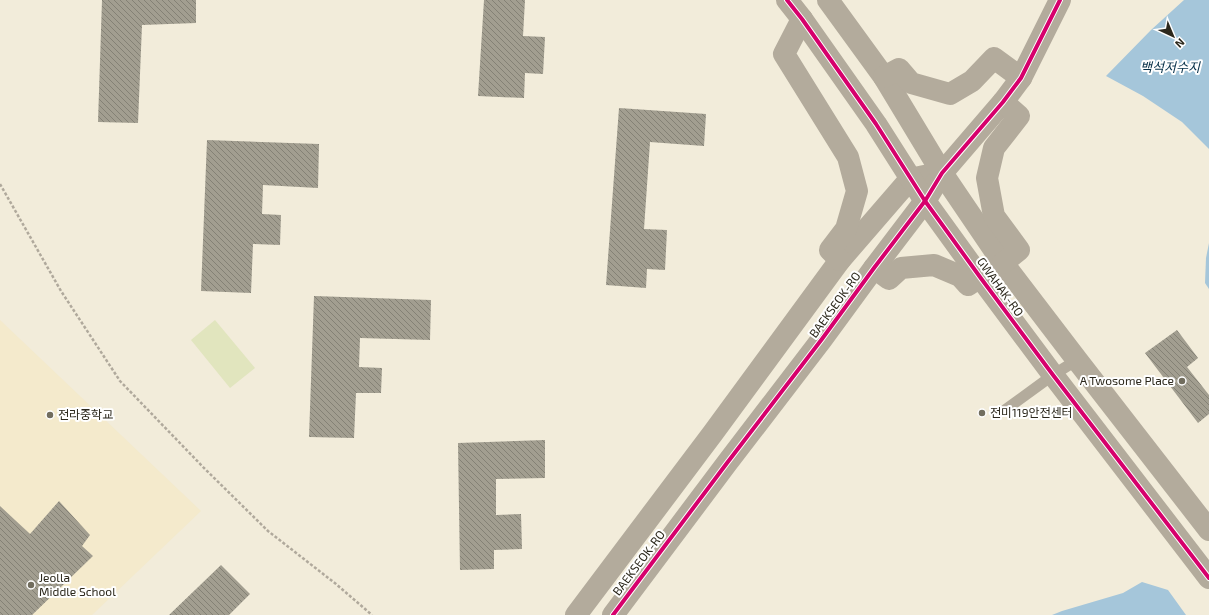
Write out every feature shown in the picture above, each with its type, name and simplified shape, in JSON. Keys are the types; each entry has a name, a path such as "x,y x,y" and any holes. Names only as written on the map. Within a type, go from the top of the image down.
{"street":[{"name":"GWAHAK-RO","path":"787,0 876,124 910,179 980,277 1053,375 1209,578"},
{"name":"GWAHAK-RO","path":"828,0 884,77 942,173 1003,262 1209,530"},
{"name":"BAEKSEOK-RO","path":"613,615 925,201 942,173 1003,102 1021,78 1060,0"},
{"path":"802,19 784,54 848,157 857,191 846,229 830,250 840,260"},
{"path":"884,77 899,69 911,83 950,94 972,81 994,58 1021,78"},
{"path":"1003,102 1019,116 994,148 987,178 994,216 1019,250 1003,262"},
{"path":"910,179 942,173"},
{"name":"BAEKSEOK-RO","path":"576,615 840,260 910,179"},
{"path":"874,268 889,279 901,268 934,265 960,276 968,285 980,277"}],"lane":[{"path":"1005,410 1053,375 1077,360"}],"path":[{"path":"0,184 61,291 120,381 204,468 268,531 336,584 372,615"}],"shaded area":[{"name":"전라중학교","path":"0,320 201,511 92,615 0,615"}],"green space":[{"path":"215,320 255,368 230,388 191,340"}],"water":[{"name":"백석저수지","path":"1184,0 1209,0 1209,149 1182,122 1143,96 1106,76 1151,30"},
{"path":"1209,243 1209,289 1205,283 1206,258"},
{"path":"1142,582 1168,590 1186,615 1052,615 1123,593"}],"building":[{"path":"102,0 196,0 196,23 142,25 138,123 98,122"},
{"path":"484,0 525,0 523,36 545,37 543,74 525,73 524,98 478,96"},
{"path":"619,108 706,114 704,146 650,142 644,229 667,230 665,270 647,269 646,288 606,285"},
{"path":"207,140 319,144 318,188 263,185 262,214 281,215 280,245 253,244 251,293 201,291"},
{"path":"314,296 431,300 430,340 360,338 359,367 382,368 381,393 356,393 354,438 309,437"},
{"name":"A Twosome Place","path":"1177,330 1198,358 1187,367 1209,395 1209,414 1198,423 1145,353"},
{"path":"545,440 545,478 496,479 496,515 521,514 522,549 494,550 494,569 460,570 458,443"},
{"name":"Jeolla Middle School","path":"59,501 90,535 82,546 93,556 32,615 0,615 0,506 30,534"},
{"path":"221,565 250,594 229,615 169,615"}],"cycle path":[{"path":"787,0 876,124 925,201 980,277 1053,375 1209,578"},
{"path":"613,615 925,201 942,173 1003,102 1021,78 1060,0"}],"place":[{"name":"A Twosome Place","path":"1182,381"},
{"name":"전미119안전센터","path":"982,413"},
{"name":"전라중학교","path":"50,415"},
{"name":"Jeolla Middle School","path":"31,585"}]}
